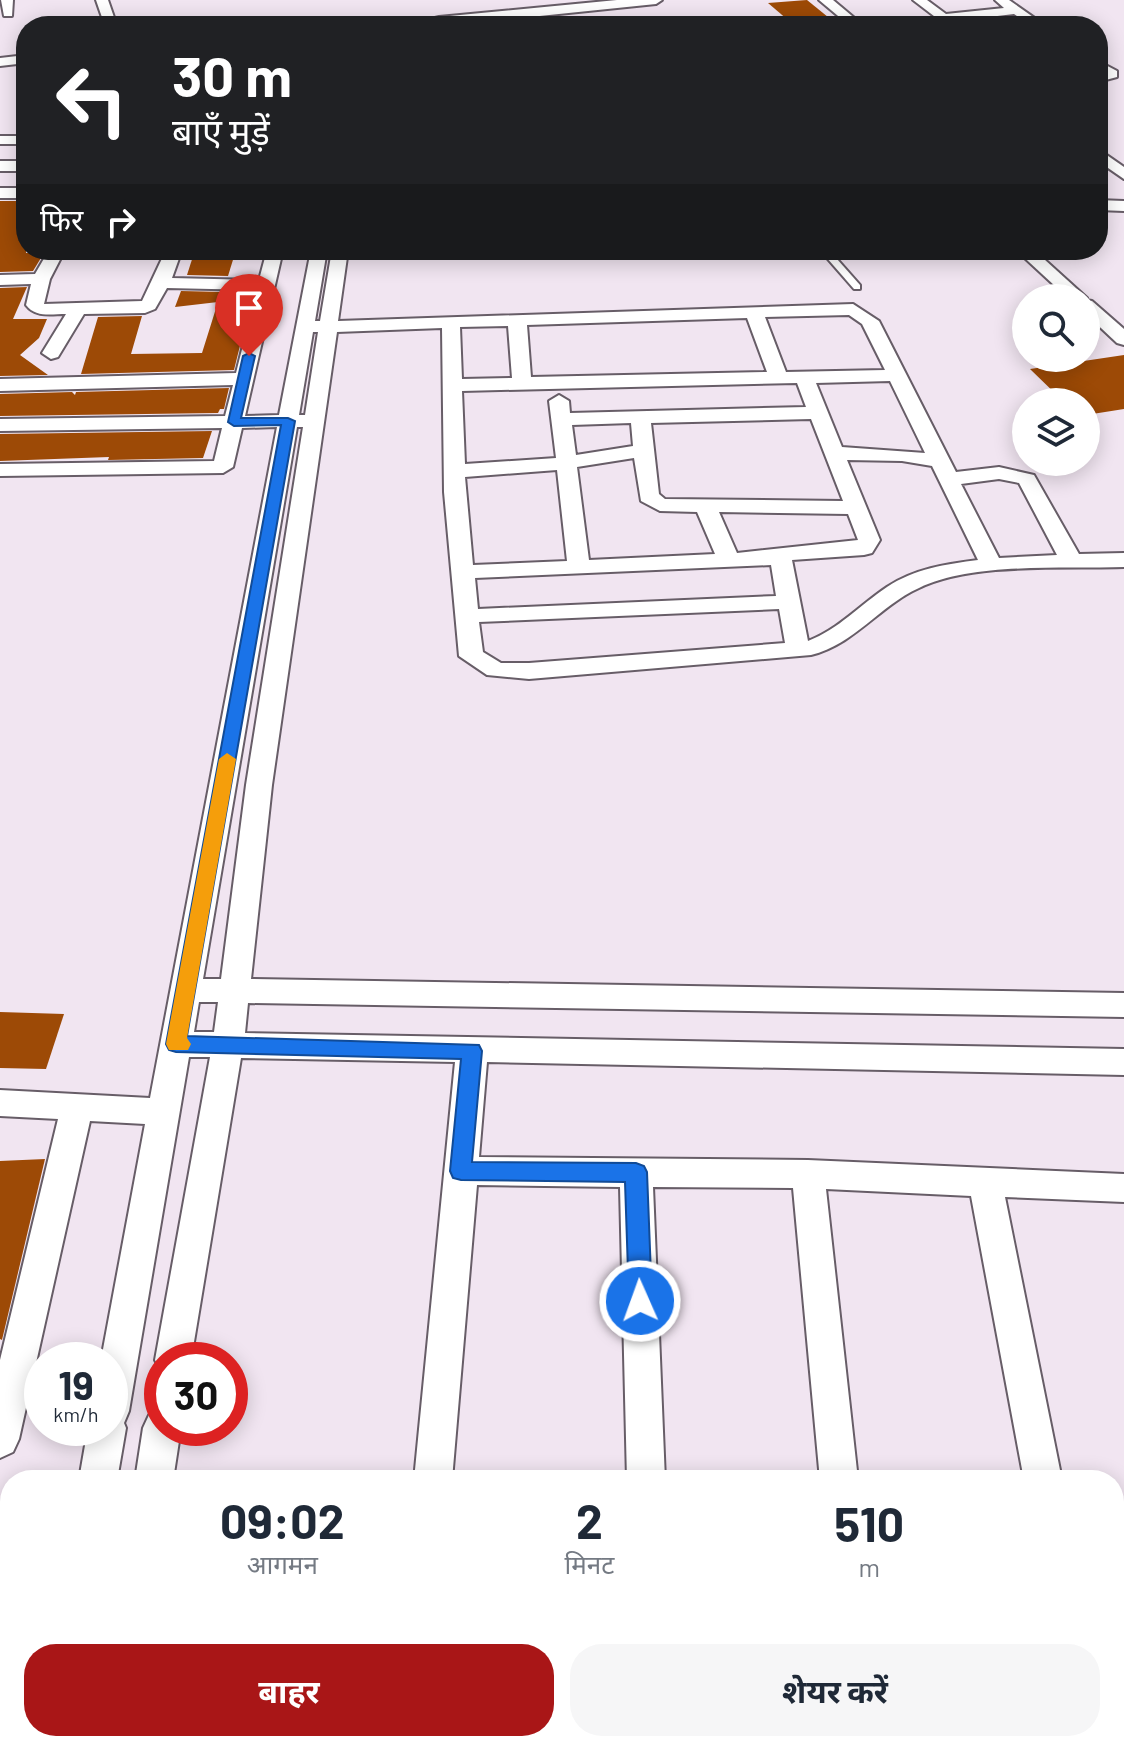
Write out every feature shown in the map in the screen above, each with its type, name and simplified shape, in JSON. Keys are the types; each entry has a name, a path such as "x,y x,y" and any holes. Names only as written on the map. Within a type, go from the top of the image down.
{"street":[{"path":"484,16 656,0"},
{"path":"825,0 845,16"},
{"path":"919,0 942,16"},
{"path":"1001,0 1025,16"},
{"path":"983,16 1016,10"},
{"path":"1108,162 1124,174"},
{"path":"51,260 36,291 37,308 145,308 155,298 170,260"},
{"path":"164,276 262,260"},
{"path":"0,470 223,467 272,260"},
{"path":"317,327 319,260"},
{"path":"176,1342 228,1045 302,421 317,327 337,260"},
{"path":"1035,260 1062,284"},
{"path":"164,276 267,286"},
{"path":"0,280 41,279"},
{"path":"317,327 842,308 861,312 870,321 992,566"},
{"path":"51,353 78,309"},
{"path":"754,311 778,377"},
{"path":"1100,318 1124,339"},
{"path":"517,320 522,383"},
{"path":"451,322 455,471 471,656 480,664 496,670 529,671 798,650 840,637 909,583 932,574 992,566 1124,560"},
{"path":"452,385 896,375"},
{"path":"463,572 778,558 787,552 864,548 869,540 804,377"},
{"path":"0,385 243,379"},
{"path":"557,382 579,567"},
{"path":"8,425 32,384"},
{"path":"561,419 816,413"},
{"path":"640,417 652,501 666,506 856,508"},
{"path":"8,425 302,421"},
{"path":"122,1342 185,990 302,421"},
{"path":"455,471 565,462 643,451"},
{"path":"833,453 902,455 944,470 1021,475 1027,479 1073,563"},
{"path":"706,507 729,560"},
{"path":"778,558 798,650"},
{"path":"467,616 788,602"},
{"path":"185,990 1124,1005"},
{"path":"176,1044 1124,1062"},
{"path":"434,1470 472,1051"},
{"path":"0,1103 164,1112"},
{"path":"0,1439 7,1379 77,1107"},
{"path":"461,1171 808,1174 1124,1188"},
{"path":"636,1172 646,1470"},
{"path":"808,1174 838,1470"},
{"path":"985,1183 1041,1470"},
{"path":"100,1470 104,1446"},
{"path":"156,1470 159,1446"}],"lane":[{"path":"833,260 857,287"}],"building":[{"path":"807,0 827,16 783,16 768,3"},
{"path":"0,201 16,201 16,260 40,260 33,271 0,272"},
{"path":"192,260 233,260 228,276 187,275"},
{"path":"27,287 13,319 47,319 39,338 20,355 48,375 0,376 0,288"},
{"path":"181,291 224,292 222,298 252,297 234,370 81,374 98,317 142,316 131,354 202,353 218,302 175,307"},
{"path":"1124,355 1124,409 1100,413 1100,388 1050,388 1033,372 1100,372 1100,359"},
{"path":"229,388 224,409 218,413 0,416 0,394 72,392 75,395 76,392"},
{"path":"212,431 203,458 0,461 0,434"},
{"path":"0,1012 64,1014 46,1069 0,1068"},
{"path":"45,1159 2,1340 0,1161"}],"slow traffic":[{"path":"181,1044 176,1044 227,759"}],"route":[{"path":"249,356 234,422 288,421 176,1044 472,1051 461,1171 636,1172 640,1301"}]}
